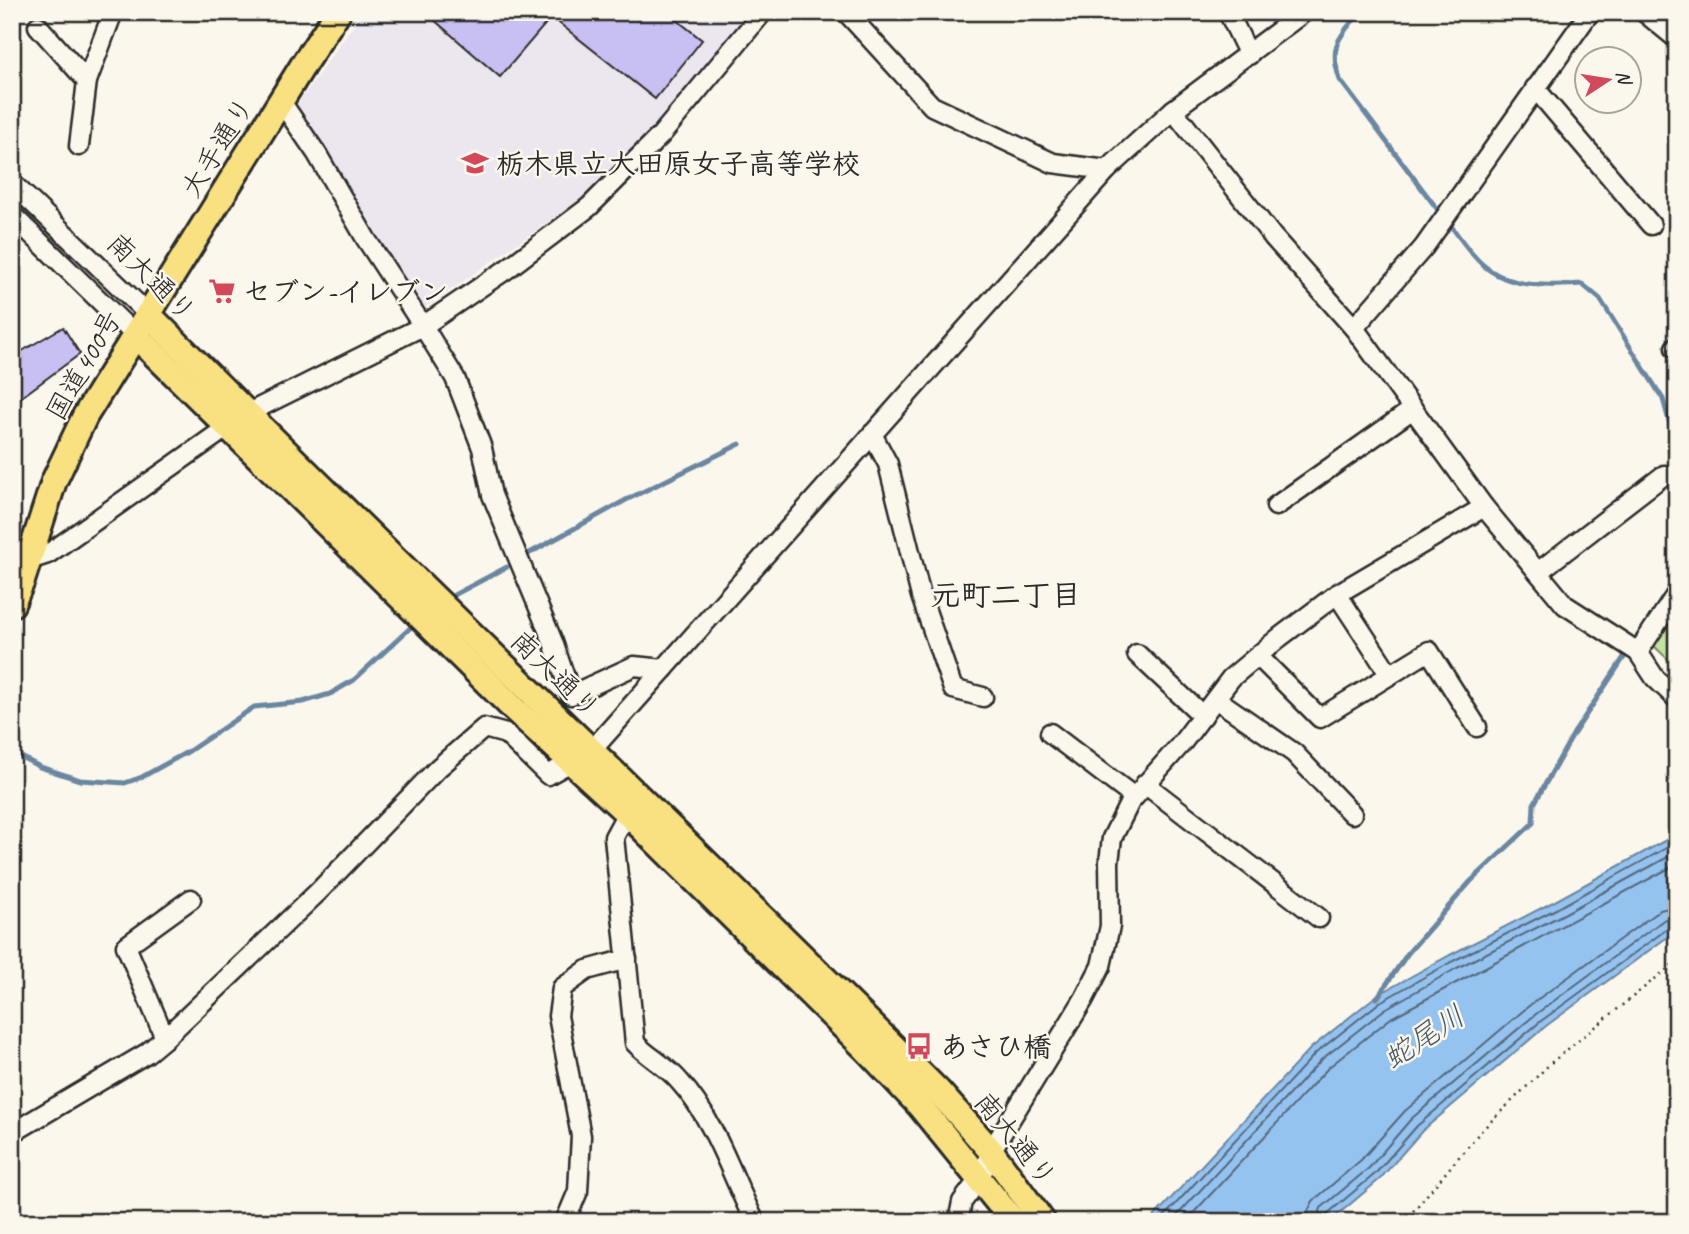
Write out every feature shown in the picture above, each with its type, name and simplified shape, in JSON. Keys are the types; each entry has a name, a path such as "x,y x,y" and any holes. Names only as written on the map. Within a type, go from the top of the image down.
{"highway":[{"name":"大手通り","path":"148,314 338,12"},
{"name":"国道400号","path":"12,604 20,561 54,481 85,416 148,314"},
{"name":"南大通り","path":"148,314 237,420 569,762 627,813 866,1049 920,1106 1014,1222"},
{"name":"南大通り","path":"136,336 237,420 592,750 938,1091 991,1151 1043,1222"}],"street":[{"path":"79,146 86,81 113,12"},
{"path":"20,561 48,554 65,544 237,420 423,326 508,269 589,207 661,135 763,12"},
{"path":"846,12 932,106 1053,163 1107,170"},
{"path":"1228,12 1230,21 1249,55"},
{"path":"12,1133 147,1053 165,1038 318,892 438,768 484,728 506,734 548,775 592,750 1107,170 1173,110 1304,12"},
{"path":"1354,328 1424,247 1590,12"},
{"path":"1644,12 1677,39"},
{"path":"38,26 86,81"},
{"path":"1535,88 1651,225"},
{"path":"281,100 455,379 482,449 492,495 553,642 570,695 634,666 664,669"},
{"path":"1173,110 1273,237 1354,328 1484,507 1565,605 1638,652 1655,678 1677,699"},
{"name":"南大通り","path":"12,183 148,314"},
{"name":"南大通り","path":"12,215 136,336"},
{"path":"1276,506 1413,410"},
{"path":"872,433 888,464 921,596 953,689 983,697"},
{"path":"1538,572 1664,475"},
{"path":"958,1222 962,1202 980,1178 991,1151 1084,999 1101,966 1110,926 1109,862 1112,838 1140,791 1231,678 1337,594 1484,507"},
{"path":"1638,652 1677,593"},
{"path":"1337,594 1390,675"},
{"path":"1258,656 1320,718 1429,650 1477,727"},
{"path":"1137,654 1203,716"},
{"path":"1216,699 1294,753 1352,814"},
{"path":"1050,733 1140,791 1319,918"},
{"path":"627,813 614,837 635,1043 680,1081 713,1129 755,1222"},
{"path":"165,1038 126,946 191,898"},
{"path":"565,1222 578,1191 581,1136 558,1016 562,988 587,970 627,959"}],"path":[{"path":"1404,1222 1480,1132 1552,1062 1677,961"}],"shaded area":[{"name":"栃木県立大田原女子高等学校","path":"363,12 756,12 652,129 584,197 423,309 296,106"}],"green space":[{"path":"1677,607 1677,668 1652,644"}],"water":[{"name":"蛇尾川","path":"1677,834 1677,930 1546,1026 1422,1131 1380,1179 1329,1222 1149,1222 1311,1048 1376,996"}],"building":[{"path":"425,12 537,12 548,21 500,77"},
{"path":"567,12 667,12 702,40 655,99 559,23"},
{"path":"63,327 80,354 12,404 12,357"}],"waterway":[{"path":"1360,12 1338,43 1335,59 1340,80 1441,214"},
{"path":"1448,222 1473,255 1494,273 1530,284 1582,284 1600,299 1663,399 1677,450"},
{"path":"528,554 626,500 740,444"},
{"path":"454,595 507,567"},
{"path":"1377,998 1408,953 1471,881 1533,823 1534,804 1574,733 1677,577"},
{"path":"12,752 40,767 80,780 125,783 142,777 189,751 254,707 303,702 330,694 354,680 410,628"}],"place":[{"name":"栃木県立大田原女子高等学校","path":"475,163"},
{"name":"セブン-イレブン","path":"222,291"},
{"name":"あさひ橋","path":"919,1046"}],"district":[{"name":"元町二丁目","path":"1006,595"}]}
